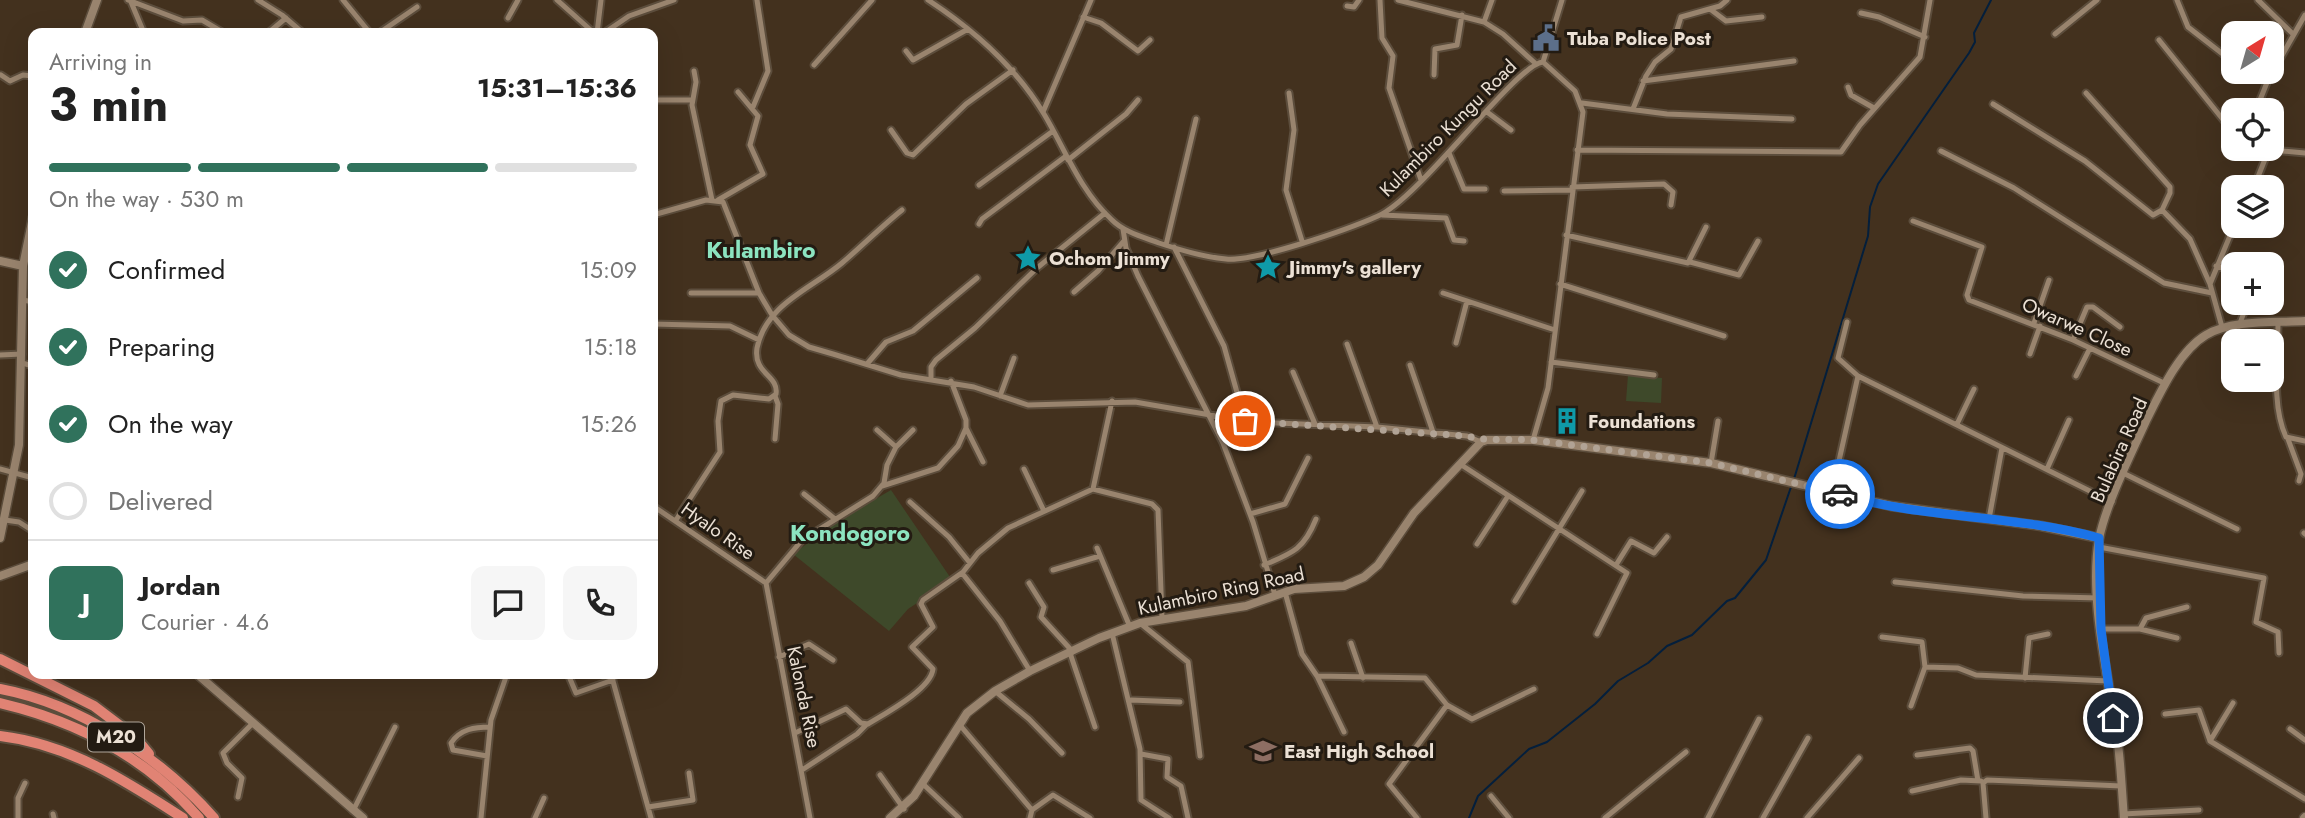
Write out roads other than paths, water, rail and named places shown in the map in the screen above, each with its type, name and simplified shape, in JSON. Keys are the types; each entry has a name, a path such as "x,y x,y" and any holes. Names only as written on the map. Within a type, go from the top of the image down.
{"highway":[{"path":"0,659 28,673"},
{"path":"40,679 94,706 135,737 162,769"},
{"name":"M20","path":"0,689 32,697 80,717 162,769 214,818"},
{"name":"M20","path":"0,703 57,719 130,757 161,779 199,818"},
{"path":"0,736 33,740 110,772 183,818"}],"street":[{"path":"88,28 97,0"},
{"path":"258,0 297,28"},
{"path":"343,0 366,28"},
{"path":"508,18 518,0"},
{"path":"557,0 590,28"},
{"path":"597,28 601,0"},
{"path":"611,28 629,16 674,0"},
{"path":"754,107 768,71 757,0"},
{"path":"814,65 872,0"},
{"name":"Kulambiro Kungu Road","path":"928,0 938,3 1013,70 1043,112 1067,158 1105,213 1123,229 1166,245 1237,259 1302,242 1382,215 1449,153 1535,63 1543,62 1562,0"},
{"path":"1043,112 1091,0"},
{"path":"1347,6 1354,7 1359,0"},
{"path":"1380,0 1382,38 1393,56 1389,88 1421,180"},
{"path":"1398,0 1484,22 1503,34 1535,63"},
{"path":"1429,0 1432,7"},
{"path":"1484,22 1492,0"},
{"path":"1633,109 1643,81 1655,62 1671,49 1681,17 1710,9 1727,0"},
{"path":"1577,150 1838,153 1874,108 1915,66 1925,37 1930,0"},
{"path":"2054,34 2097,0"},
{"path":"2176,0 2188,27 2221,53"},
{"path":"2258,0 2293,34"},
{"path":"129,1 142,28"},
{"path":"129,1 183,21 202,20 216,28"},
{"path":"386,28 417,7"},
{"path":"1710,9 1726,21 1762,17"},
{"path":"1861,13 1887,20 1925,37"},
{"path":"1434,75 1435,49 1457,45 1462,15"},
{"path":"2284,50 2305,15"},
{"path":"1083,17 1105,25 1138,51 1150,40"},
{"path":"274,28 286,18"},
{"path":"906,51 913,60 968,29"},
{"path":"2159,40 2221,117"},
{"path":"1643,81 1794,61"},
{"path":"1533,440 1551,362 1581,103 1569,85 1543,62"},
{"path":"891,130 907,153 914,155 966,104 1013,70"},
{"path":"694,71 696,82 692,100 715,200"},
{"path":"1,75 10,81 28,76"},
{"path":"1848,87 1851,95 1874,108"},
{"path":"658,214 715,200 763,174 750,145 758,116 754,107 738,92"},
{"path":"1289,93 1294,130 1286,190 1302,242"},
{"path":"1993,104 2085,161 2151,213 2157,214 2162,210 2170,193 2169,187 2086,93"},
{"path":"658,100 692,100"},
{"path":"979,224 982,219 1124,116 1138,100"},
{"path":"1581,103 1723,118 1792,119"},
{"path":"1487,112 1511,130"},
{"path":"1166,245 1196,119"},
{"path":"979,185 1053,131"},
{"path":"2284,151 2305,153"},
{"path":"1941,152 2014,188 2164,283 2213,293"},
{"path":"1449,153 1464,189 1485,189"},
{"path":"1504,191 1664,184 1673,192 1671,205"},
{"path":"715,200 726,205 759,293 772,315 789,335 804,344 901,375 951,381 1028,405 1112,401 1153,403 1245,421 1467,436 1481,442 1511,438 1711,463 1891,506 2041,526 2099,543 2264,578 2256,622 2276,629 2279,653"},
{"path":"775,439 777,391 775,383 757,363 759,340 772,315 844,262 902,210"},
{"path":"2162,210 2190,239 2210,284 2222,327 2305,321"},
{"path":"931,378 931,368 936,360 975,328 1037,268 1105,213"},
{"path":"1382,215 1446,218 1454,240 1464,241"},
{"name":"Owarwe Close","path":"1913,221 1981,246 1967,295 1975,302 2074,340 2166,384"},
{"path":"1690,262 1706,227"},
{"path":"1123,229 1124,241 1138,276 1210,416 1250,514 1275,595"},
{"path":"1566,235 1739,275 1758,241"},
{"path":"2210,284 2229,238"},
{"path":"1074,292 1098,271 1124,241"},
{"path":"0,538 15,475 21,427 23,266 28,242"},
{"path":"1174,247 1224,346 1245,421"},
{"path":"0,261 28,266"},
{"path":"2216,266 2221,267"},
{"path":"867,364 886,342 913,331 977,278"},
{"path":"2030,354 2049,280"},
{"path":"1560,284 1724,336"},
{"path":"691,293 759,293"},
{"path":"1443,293 1555,330"},
{"path":"23,300 28,301"},
{"path":"1456,343 1467,301"},
{"path":"2074,340 2087,307 2093,307 2120,327"},
{"path":"2239,326 2243,315"},
{"path":"1847,322 1838,358 1858,376 2112,502"},
{"path":"2278,323 2279,411 2284,435 2301,474 2299,481"},
{"path":"658,324 730,326 759,340"},
{"name":"Bulabira Road","path":"2124,816 2101,629 2099,543 2123,473 2166,384 2197,342 2222,327"},
{"path":"1347,344 1377,428"},
{"path":"2076,376 2090,348"},
{"path":"0,355 22,358 28,362"},
{"path":"1000,396 1014,358"},
{"path":"1551,362 1654,375"},
{"path":"1410,365 1434,435"},
{"path":"1293,372 1315,424"},
{"path":"1832,492 1858,376"},
{"path":"951,381 964,410 966,428 984,462"},
{"path":"1957,424 1974,389"},
{"path":"676,520 719,452 718,421 721,401 733,395 769,399 775,396"},
{"path":"1093,489 1112,401"},
{"path":"2047,469 2069,420"},
{"path":"1711,463 1718,421"},
{"path":"766,583 790,557 797,544 873,496 882,486 944,464 966,428"},
{"path":"877,430 896,447"},
{"path":"882,486 887,465 896,447 913,430"},
{"path":"2288,439 2305,441"},
{"name":"Kulambiro Ring Road","path":"890,818 904,808 923,784 959,723 995,691 1030,671 1112,633 1140,624 1162,618 1246,606 1306,586 1344,586 1364,577 1378,565 1414,513 1481,442"},
{"path":"1989,519 2002,448"},
{"path":"1250,514 1285,504 1308,458"},
{"path":"1460,464 1558,530 1616,565 1627,576 1597,634"},
{"path":"0,469 28,477"},
{"path":"1024,469 1044,512"},
{"path":"2123,473 2236,528"},
{"path":"802,770 929,682 933,666 912,647 933,627 921,603 962,573 1008,528 1093,489 1152,504 1158,509 1162,618"},
{"path":"1515,601 1582,491"},
{"path":"804,494 835,519"},
{"path":"1477,544 1508,496"},
{"path":"910,502 949,537 970,563"},
{"name":"Hyalo Rise","path":"658,509 766,583"},
{"path":"1264,565 1297,549 1308,538 1316,519"},
{"path":"5,520 19,522 28,528"},
{"path":"1616,565 1630,541 1653,553 1667,537"},
{"path":"1097,548 1130,627"},
{"path":"1053,570 1100,556"},
{"path":"0,576 28,566"},
{"path":"962,573 1000,621 1030,671"},
{"path":"1895,582 2023,596 2099,598"},
{"name":"Kalonda Rise","path":"766,583 810,818"},
{"path":"1029,583 1044,607 1041,617 1045,624 1072,652 1095,727"},
{"path":"1285,592 1301,654 1317,676 1344,732"},
{"path":"2140,629 2146,618 2187,607"},
{"path":"1140,624 1188,662 1200,756"},
{"path":"2101,629 2140,629 2177,638"},
{"path":"1112,633 1131,700 1141,754 1141,800 1169,818"},
{"path":"2025,678 2029,638 2048,634"},
{"path":"1882,637 1922,642 1925,667 1911,706"},
{"path":"1351,643 1363,678"},
{"path":"779,657 809,644 833,660"},
{"path":"1925,667 1958,668 1976,675 2108,681"},
{"path":"1317,676 1363,678 1398,675 1425,678 1447,705 1474,719 1534,689"},
{"path":"204,679 363,818"},
{"path":"481,818 490,727 504,679"},
{"path":"570,679 576,693 608,679"},
{"path":"613,679 651,818"},
{"path":"995,691 1029,719 1062,753"},
{"path":"1131,700 1181,702"},
{"path":"2210,741 2233,704"},
{"path":"1417,818 1389,784 1447,705"},
{"path":"795,733 846,709 866,725"},
{"path":"2165,714 2198,709 2210,741 2305,799"},
{"path":"1708,818 1759,719"},
{"path":"238,797 242,778 227,763 223,753 253,723"},
{"path":"959,723 1032,810"},
{"path":"353,811 394,727"},
{"path":"487,756 458,753 453,750 452,743 458,734 490,727"},
{"path":"2290,729 2305,740"},
{"path":"1762,818 1808,738"},
{"path":"1917,755 1970,748 1981,781 1986,818"},
{"path":"1605,818 1686,752"},
{"path":"1141,754 1168,759 1167,777 1181,786 1188,818"},
{"path":"1807,818 1859,758"},
{"path":"648,807 693,800 688,773"},
{"path":"880,775 904,808"},
{"path":"1912,792 1961,780 2121,786"},
{"path":"18,818 18,798 25,783"},
{"path":"923,784 960,818"},
{"path":"1030,818 1032,810 1053,795 1090,818"},
{"path":"1491,796 1509,818"},
{"path":"535,818 544,798"},
{"path":"2124,816 2199,810"}],"waterway":[{"path":"1794,479 1868,236 1870,207 1878,184 1969,53 1975,42 1974,33 1991,0"},
{"path":"1469,818 1478,796 1529,749 1547,742 1595,704 1618,681 1648,663 1667,646 1692,635 1727,601 1735,598 1766,560 1792,484"}],"place":[{"name":"Tuba Police Post","path":"1546,38"},
{"name":"Ochom Jimmy","path":"1028,258"},
{"name":"Jimmy's gallery","path":"1268,267"},
{"name":"Foundations","path":"1567,421"},
{"name":"East High School","path":"1263,751"}],"district":[{"name":"Kulambiro","path":"761,250"},
{"name":"Kondogoro","path":"850,533"}]}
